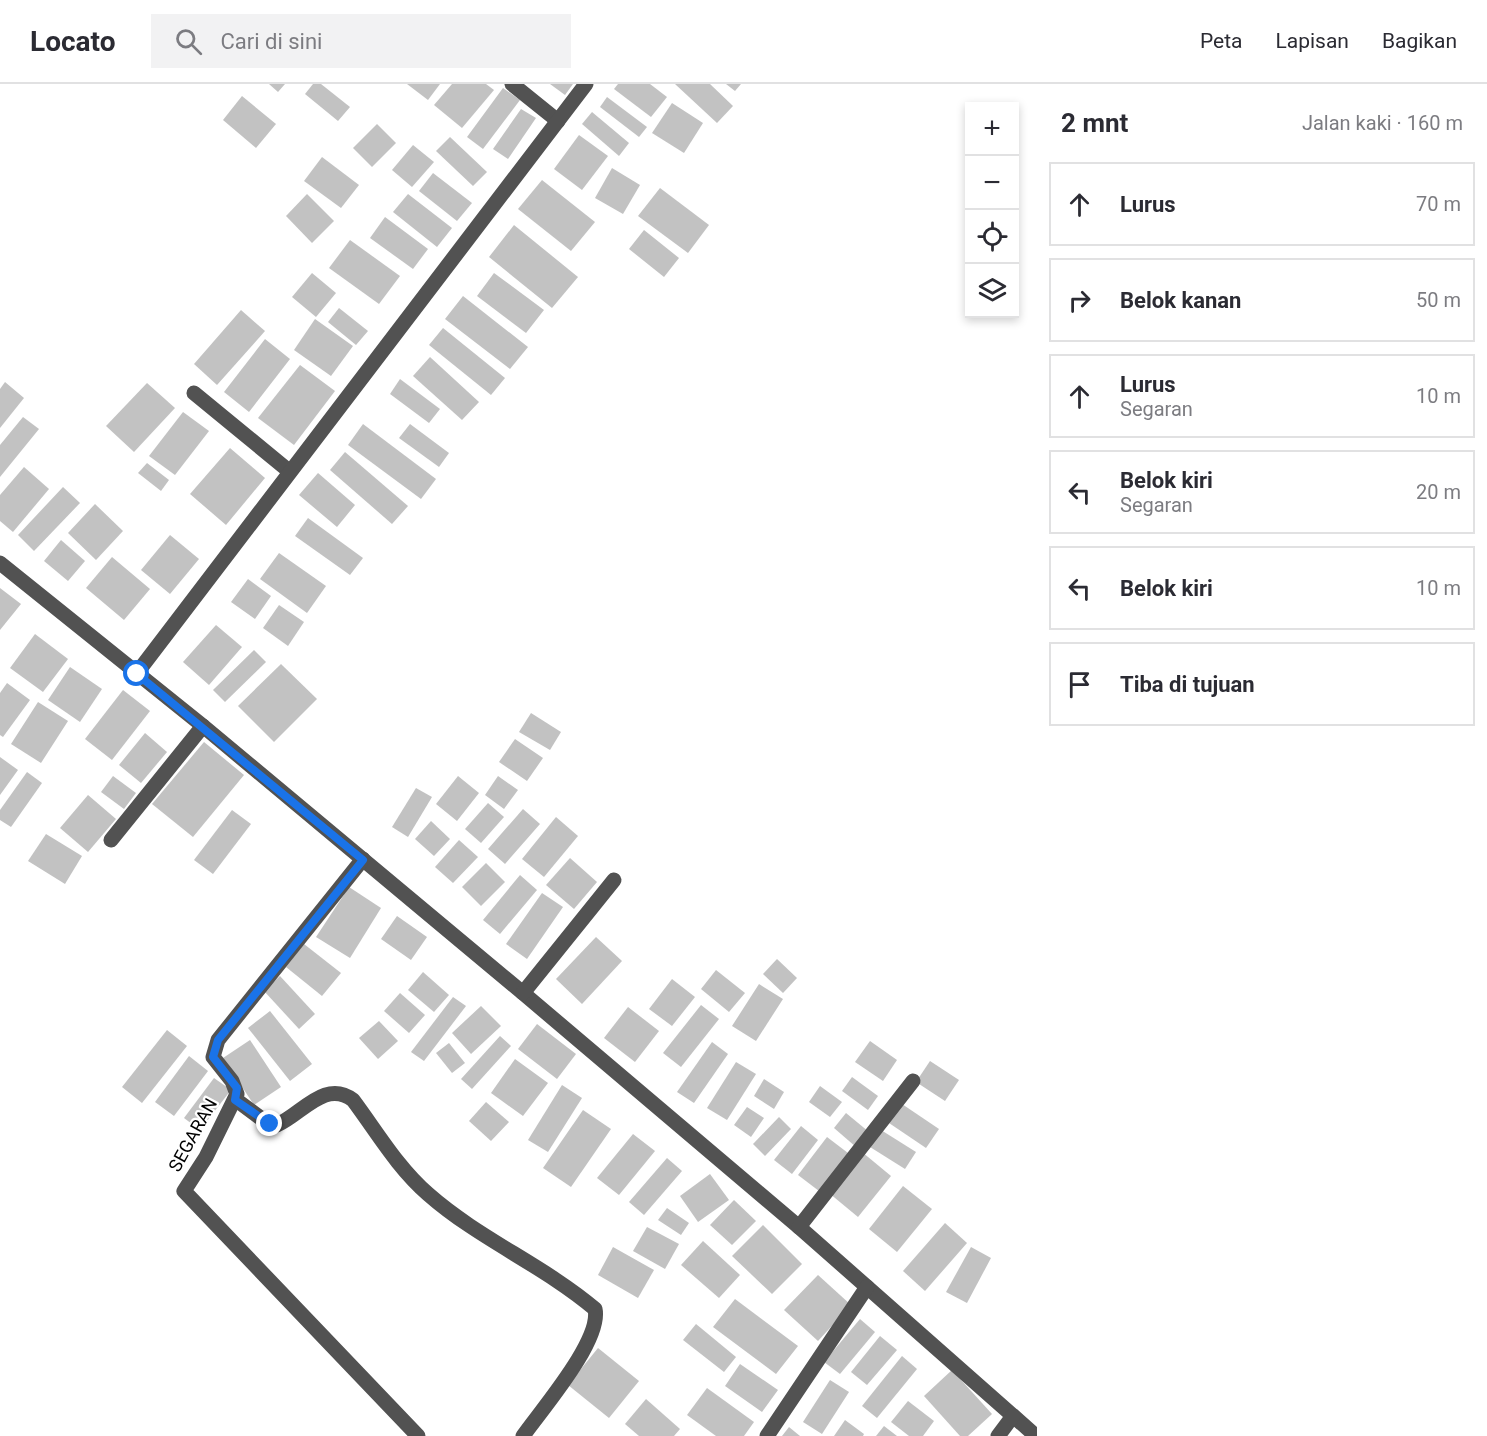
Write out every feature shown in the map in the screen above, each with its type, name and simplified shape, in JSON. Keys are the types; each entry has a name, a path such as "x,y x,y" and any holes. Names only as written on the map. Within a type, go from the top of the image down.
{"street":[{"path":"512,84 558,121"},
{"path":"137,674 289,471 586,84"},
{"path":"194,393 289,471"},
{"path":"0,563 203,726 523,993 799,1227 1036,1436"},
{"path":"111,840 203,726"},
{"name":"SEGARAN","path":"363,860 245,1010 218,1040 213,1057 237,1088 235,1100 206,1157 184,1191 418,1436"},
{"path":"523,993 614,880"},
{"path":"799,1227 913,1081"},
{"path":"235,1100 262,1119 277,1125 315,1100 336,1092 344,1094 353,1100 402,1168 428,1194 510,1254 579,1296 595,1309 596,1323 580,1355 523,1436"},
{"path":"766,1436 867,1287"},
{"path":"998,1436 1013,1416"}],"building":[{"path":"269,84 285,84 278,92"},
{"path":"313,84 321,84 350,107 338,121 305,94"},
{"path":"407,84 440,84 428,100"},
{"path":"452,84 486,84 494,90 462,128 434,105"},
{"path":"550,84 573,84 565,95"},
{"path":"618,84 650,84 667,97 651,117 614,89"},
{"path":"675,84 710,84 733,106 717,123"},
{"path":"726,84 741,84 735,91"},
{"path":"503,88 520,100 483,149 467,137"},
{"path":"242,96 276,124 256,148 223,120"},
{"path":"607,97 647,127 639,137 600,107"},
{"path":"672,103 703,123 684,153 652,133"},
{"path":"521,109 536,118 508,159 493,149"},
{"path":"592,112 629,143 619,156 582,124"},
{"path":"377,124 396,143 372,167 353,148"},
{"path":"579,135 608,156 582,190 554,169"},
{"path":"450,137 487,172 473,186 436,151"},
{"path":"413,145 434,162 412,187 392,170"},
{"path":"322,157 359,185 341,208 304,181"},
{"path":"612,168 640,185 623,214 595,198"},
{"path":"433,173 472,203 457,221 419,191"},
{"path":"542,180 595,222 571,251 518,209"},
{"path":"660,188 709,225 688,253 638,216"},
{"path":"307,194 334,221 312,243 286,216"},
{"path":"408,194 452,228 437,247 393,212"},
{"path":"385,217 428,249 413,269 370,238"},
{"path":"514,225 578,277 552,308 489,257"},
{"path":"644,230 679,258 664,277 629,249"},
{"path":"350,240 400,276 379,304 329,268"},
{"path":"312,273 336,293 316,317 292,297"},
{"path":"494,273 544,310 526,333 477,296"},
{"path":"463,296 528,347 510,369 445,319"},
{"path":"339,308 368,331 356,345 328,322"},
{"path":"241,310 265,331 217,385 194,364"},
{"path":"315,319 353,346 331,376 294,350"},
{"path":"443,328 505,378 491,395 429,345"},
{"path":"265,339 290,359 249,412 224,392"},
{"path":"430,357 479,402 462,420 413,376"},
{"path":"300,365 335,391 294,445 258,418"},
{"path":"400,379 440,409 429,423 390,394"},
{"path":"5,382 24,398 0,428 0,389"},
{"path":"147,383 175,408 134,452 106,426"},
{"path":"183,412 209,431 175,475 149,456"},
{"path":"23,417 39,429 0,477 0,445"},
{"path":"363,424 436,479 421,499 348,445"},
{"path":"410,424 449,453 439,467 399,438"},
{"path":"230,448 265,478 226,525 190,494"},
{"path":"345,452 408,506 392,524 330,470"},
{"path":"147,463 169,480 161,491 138,473"},
{"path":"24,467 49,489 13,532 0,521 0,495"},
{"path":"318,473 355,505 337,527 299,495"},
{"path":"63,487 80,503 34,551 18,535"},
{"path":"95,504 123,531 96,560 68,533"},
{"path":"308,518 363,558 350,575 295,536"},
{"path":"170,535 199,559 170,594 141,570"},
{"path":"61,540 85,561 68,581 44,561"},
{"path":"279,553 326,586 307,613 260,579"},
{"path":"112,557 150,589 124,620 86,588"},
{"path":"248,579 271,596 255,619 231,602"},
{"path":"0,588 21,604 0,630"},
{"path":"279,605 304,622 288,646 263,628"},
{"path":"216,625 242,647 209,685 183,662"},
{"path":"35,634 68,659 43,692 10,668"},
{"path":"254,650 266,662 225,702 213,690"},
{"path":"281,664 317,699 274,742 238,706"},
{"path":"70,667 102,689 80,722 48,700"},
{"path":"7,683 30,700 3,737 0,735 0,693"},
{"path":"123,690 150,711 112,760 85,739"},
{"path":"38,702 68,721 41,763 11,744"},
{"path":"531,713 561,732 550,750 519,732"},
{"path":"145,733 167,752 141,783 119,765"},
{"path":"515,739 543,758 527,781 499,762"},
{"path":"204,742 244,775 193,837 152,804"},
{"path":"0,757 18,770 0,795"},
{"path":"27,772 42,783 11,827 0,820 0,810"},
{"path":"113,776 136,793 124,809 101,792"},
{"path":"458,776 479,793 457,821 436,804"},
{"path":"498,776 518,790 504,809 485,795"},
{"path":"416,788 432,797 408,837 392,827"},
{"path":"88,795 116,819 88,852 60,828"},
{"path":"488,803 504,817 481,843 465,829"},
{"path":"523,809 540,824 505,864 488,849"},
{"path":"232,810 251,824 213,874 194,860"},
{"path":"556,817 578,836 544,877 522,859"},
{"path":"431,821 450,839 434,856 415,839"},
{"path":"46,834 82,856 65,884 28,861"},
{"path":"459,840 478,857 453,883 435,867"},
{"path":"570,858 597,882 574,909 546,885"},
{"path":"486,863 505,882 481,906 462,887"},
{"path":"520,875 537,890 500,934 483,920"},
{"path":"349,887 381,908 350,958 316,937"},
{"path":"542,893 563,907 527,959 506,944"},
{"path":"397,916 427,937 411,960 381,939"},
{"path":"596,937 622,961 582,1004 556,979"},
{"path":"304,944 341,973 322,996 286,967"},
{"path":"777,959 797,978 783,993 763,974"},
{"path":"716,970 745,993 729,1012 701,989"},
{"path":"423,972 449,995 434,1012 408,990"},
{"path":"280,976 315,1014 299,1029 264,991"},
{"path":"672,979 695,997 672,1026 649,1009"},
{"path":"759,984 783,999 756,1041 732,1026"},
{"path":"400,993 425,1015 409,1033 384,1011"},
{"path":"453,997 466,1006 424,1061 411,1052"},
{"path":"701,1005 719,1019 681,1067 663,1053"},
{"path":"481,1006 501,1026 471,1054 452,1033"},
{"path":"628,1007 659,1031 635,1062 604,1038"},
{"path":"270,1011 312,1064 290,1081 248,1028"},
{"path":"379,1021 398,1041 378,1059 359,1038"},
{"path":"537,1024 576,1054 557,1079 518,1049"},
{"path":"167,1030 187,1046 142,1103 122,1087"},
{"path":"500,1036 511,1046 472,1089 461,1079"},
{"path":"250,1040 281,1087 254,1105 223,1058"},
{"path":"870,1041 897,1060 883,1081 855,1062"},
{"path":"712,1042 728,1054 694,1103 677,1092"},
{"path":"449,1043 465,1063 452,1073 436,1053"},
{"path":"189,1056 208,1071 174,1116 155,1102"},
{"path":"515,1059 548,1083 523,1116 491,1093"},
{"path":"930,1061 959,1080 945,1101 916,1082"},
{"path":"736,1062 756,1074 727,1120 707,1108"},
{"path":"852,1077 878,1096 868,1110 842,1091"},
{"path":"214,1078 231,1090 200,1130 184,1118"},
{"path":"764,1079 784,1092 774,1109 754,1096"},
{"path":"562,1085 582,1098 548,1152 528,1140"},
{"path":"820,1086 842,1102 830,1117 809,1102"},
{"path":"486,1102 509,1122 491,1141 469,1121"},
{"path":"902,1104 939,1129 926,1148 889,1123"},
{"path":"747,1107 764,1118 751,1137 734,1125"},
{"path":"583,1110 611,1129 571,1187 543,1168"},
{"path":"846,1113 869,1132 856,1147 834,1128"},
{"path":"779,1117 791,1129 765,1156 753,1144"},
{"path":"801,1126 818,1140 792,1174 774,1160"},
{"path":"881,1130 916,1152 905,1169 870,1147"},
{"path":"633,1134 655,1151 619,1195 597,1178"},
{"path":"827,1137 848,1153 819,1191 798,1175"},
{"path":"862,1152 891,1176 858,1217 829,1193"},
{"path":"667,1158 682,1171 644,1215 629,1202"},
{"path":"710,1174 729,1200 698,1222 680,1196"},
{"path":"903,1186 932,1209 897,1252 869,1229"},
{"path":"734,1200 756,1221 732,1245 710,1225"},
{"path":"667,1208 689,1223 681,1235 658,1220"},
{"path":"945,1223 967,1243 925,1291 903,1271"},
{"path":"763,1225 802,1264 772,1294 732,1256"},
{"path":"647,1227 679,1244 665,1269 633,1251"},
{"path":"703,1241 740,1275 719,1298 681,1265"},
{"path":"613,1247 654,1270 638,1298 598,1275"},
{"path":"971,1247 991,1258 967,1303 946,1292"},
{"path":"818,1275 851,1305 818,1341 784,1310"},
{"path":"735,1299 798,1346 776,1374 713,1327"},
{"path":"860,1319 875,1332 840,1374 824,1362"},
{"path":"696,1324 736,1357 724,1372 683,1340"},
{"path":"880,1336 897,1350 867,1385 851,1372"},
{"path":"598,1348 639,1381 609,1418 568,1385"},
{"path":"902,1356 917,1369 877,1418 862,1406"},
{"path":"740,1364 778,1390 762,1412 725,1386"},
{"path":"952,1370 992,1414 968,1436 960,1436 924,1396"},
{"path":"830,1380 849,1392 822,1434 803,1422"},
{"path":"707,1388 754,1422 744,1436 716,1436 687,1415"},
{"path":"646,1399 680,1429 674,1436 639,1436 625,1424"},
{"path":"908,1401 934,1421 923,1436 909,1436 891,1422"},
{"path":"845,1420 864,1434 863,1436 834,1436"},
{"path":"884,1426 897,1436 876,1436"},
{"path":"789,1427 800,1436 782,1436"}],"route":[{"path":"137,674 363,860 245,1010 218,1040 215,1048 213,1057 219,1069 237,1088 235,1100 270,1124"}]}
